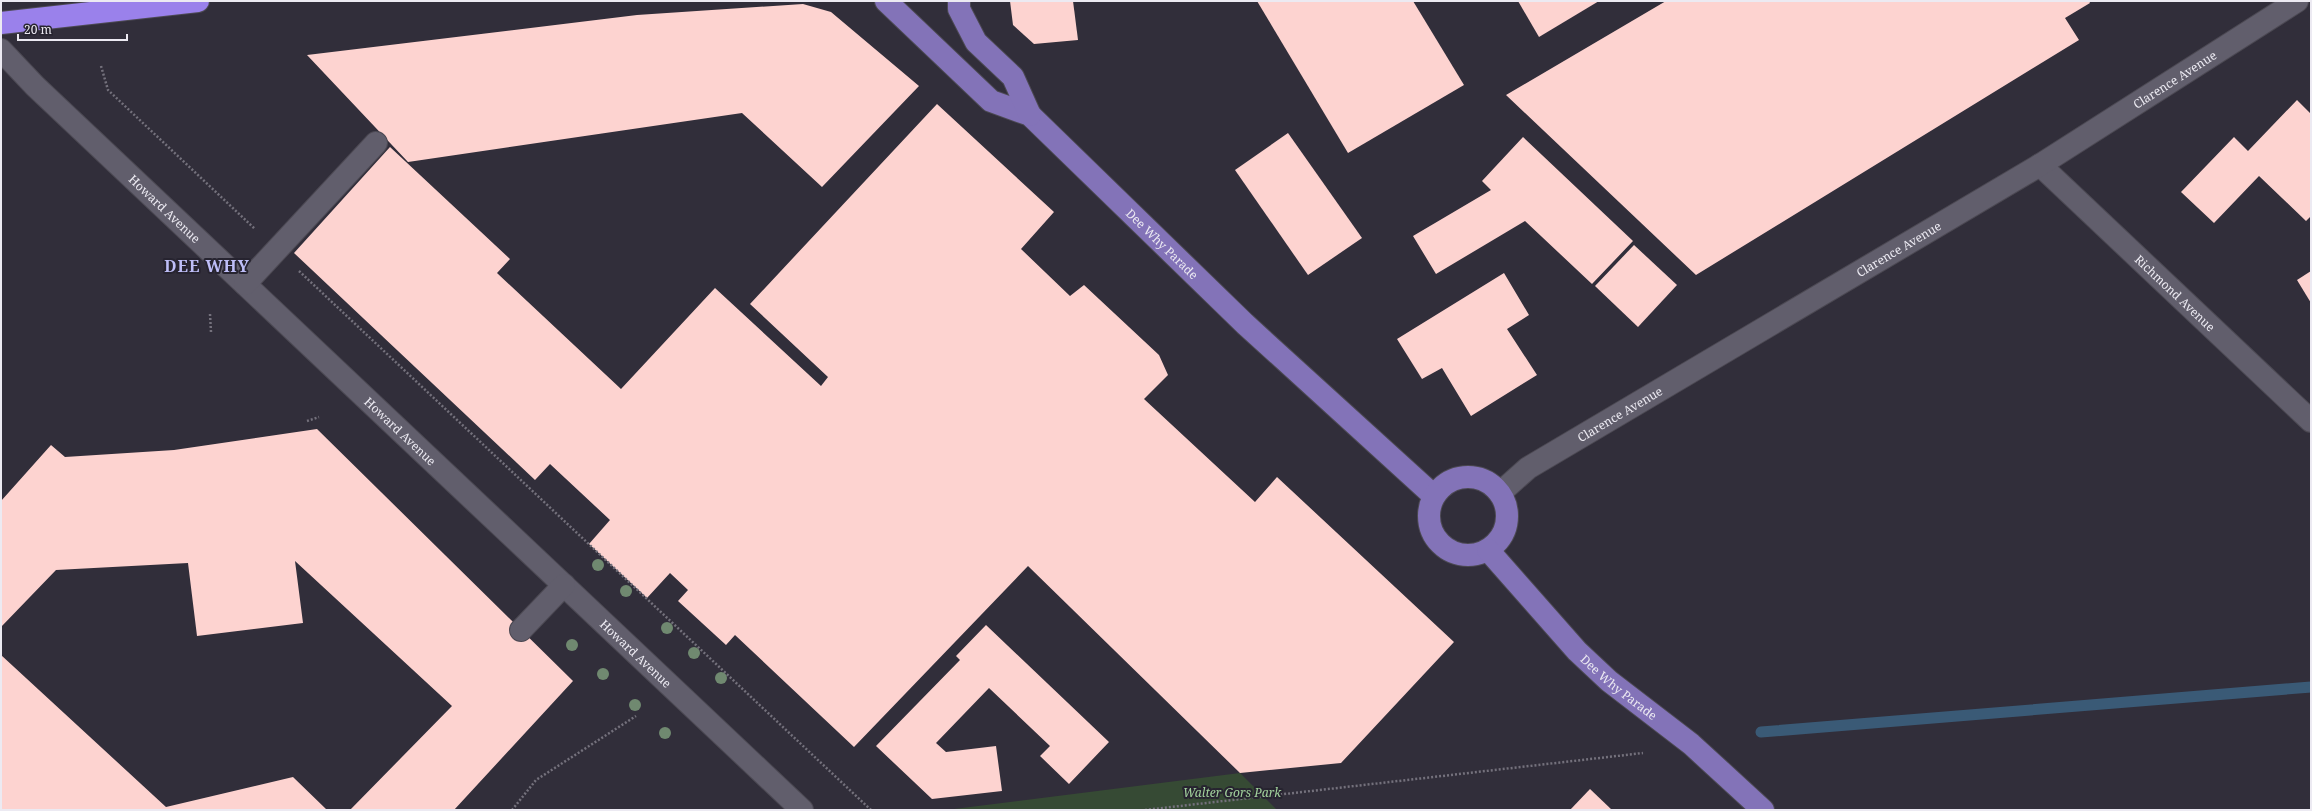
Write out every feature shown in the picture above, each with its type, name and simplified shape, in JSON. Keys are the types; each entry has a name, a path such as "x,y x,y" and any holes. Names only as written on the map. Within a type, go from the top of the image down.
{"highway":[{"path":"1,23 198,1"}],"main road":[{"name":"Dee Why Parade","path":"886,1 991,101 1030,115 1250,329 1434,496"},
{"path":"959,1 960,9 976,42 1013,77 1030,115"},
{"path":"1466,477 1479,479 1490,484 1500,493 1505,505 1507,518 1504,530 1498,541 1488,550 1476,554 1463,554 1451,551 1440,543 1433,533 1429,521 1430,508 1434,496 1448,483 1466,477"},
{"name":"Dee Why Parade","path":"1488,550 1578,651 1609,681 1691,744 1763,810"}],"street":[{"name":"Clarence Avenue","path":"1500,493 1528,468 2040,165 2297,1"},
{"name":"Howard Avenue","path":"1,50 41,91 802,810"},
{"path":"245,284 376,143"},
{"name":"Richmond Avenue","path":"2040,165 2311,421"},
{"path":"521,630 564,585"}],"path":[{"path":"101,66 108,90 258,233"},
{"path":"293,266 871,810"},
{"path":"210,314 211,332"},
{"path":"308,421 319,417"},
{"path":"512,810 536,780 636,716"},
{"path":"1145,810 1643,753"}],"green space":[{"name":"Walter Gors Park","path":"1240,773 1277,810 946,810"}],"building":[{"path":"1010,1 1073,1 1078,40 1034,44 1013,25"},
{"path":"1257,1 1413,1 1464,85 1348,153"},
{"path":"1518,1 1599,1 1539,37"},
{"path":"1666,1 2089,1 2090,3 2065,18 2079,40 1696,275 1506,95"},
{"path":"803,4 831,12 919,86 822,187 742,113 408,162 307,55 637,15"},
{"path":"2297,100 2311,114 2311,216 2306,221 2259,176 2214,223 2181,192 2234,137 2248,151"},
{"path":"937,104 1054,212 1021,249 1070,296 1084,285 1159,355 1168,375 1144,399 1255,502 1277,477 1454,642 1341,763 1240,773 1028,566 854,747 735,635 726,645 678,601 688,590 670,573 647,598 589,544 610,520 550,464 535,480 294,253 390,147 510,259 497,273 621,389 715,288 821,386 828,377 750,304"},
{"path":"1288,133 1362,238 1308,275 1235,170"},
{"path":"1523,137 1633,241 1592,284 1525,221 1436,274 1413,236 1491,190 1482,181"},
{"path":"1634,245 1677,285 1638,327 1595,286"},
{"path":"2311,271 2311,303 2297,280"},
{"path":"1504,273 1529,315 1507,329 1537,375 1471,416 1442,368 1422,379 1397,339"},
{"path":"317,429 573,681 454,810 350,810 452,706 295,561 303,623 197,636 188,563 56,570 1,627 1,501 51,445 65,457 174,450"},
{"path":"986,625 1109,742 1069,784 1040,756 1050,746 989,688 936,743 946,752 996,746 1002,791 932,799 876,746 960,660 956,656"},
{"path":"1,655 166,807 293,777 327,810 1,810"},
{"path":"1590,789 1612,810 1570,810"}],"waterway":[{"path":"1761,732 2311,687"}],"district":[{"name":"DEE WHY","path":"207,266"}]}
